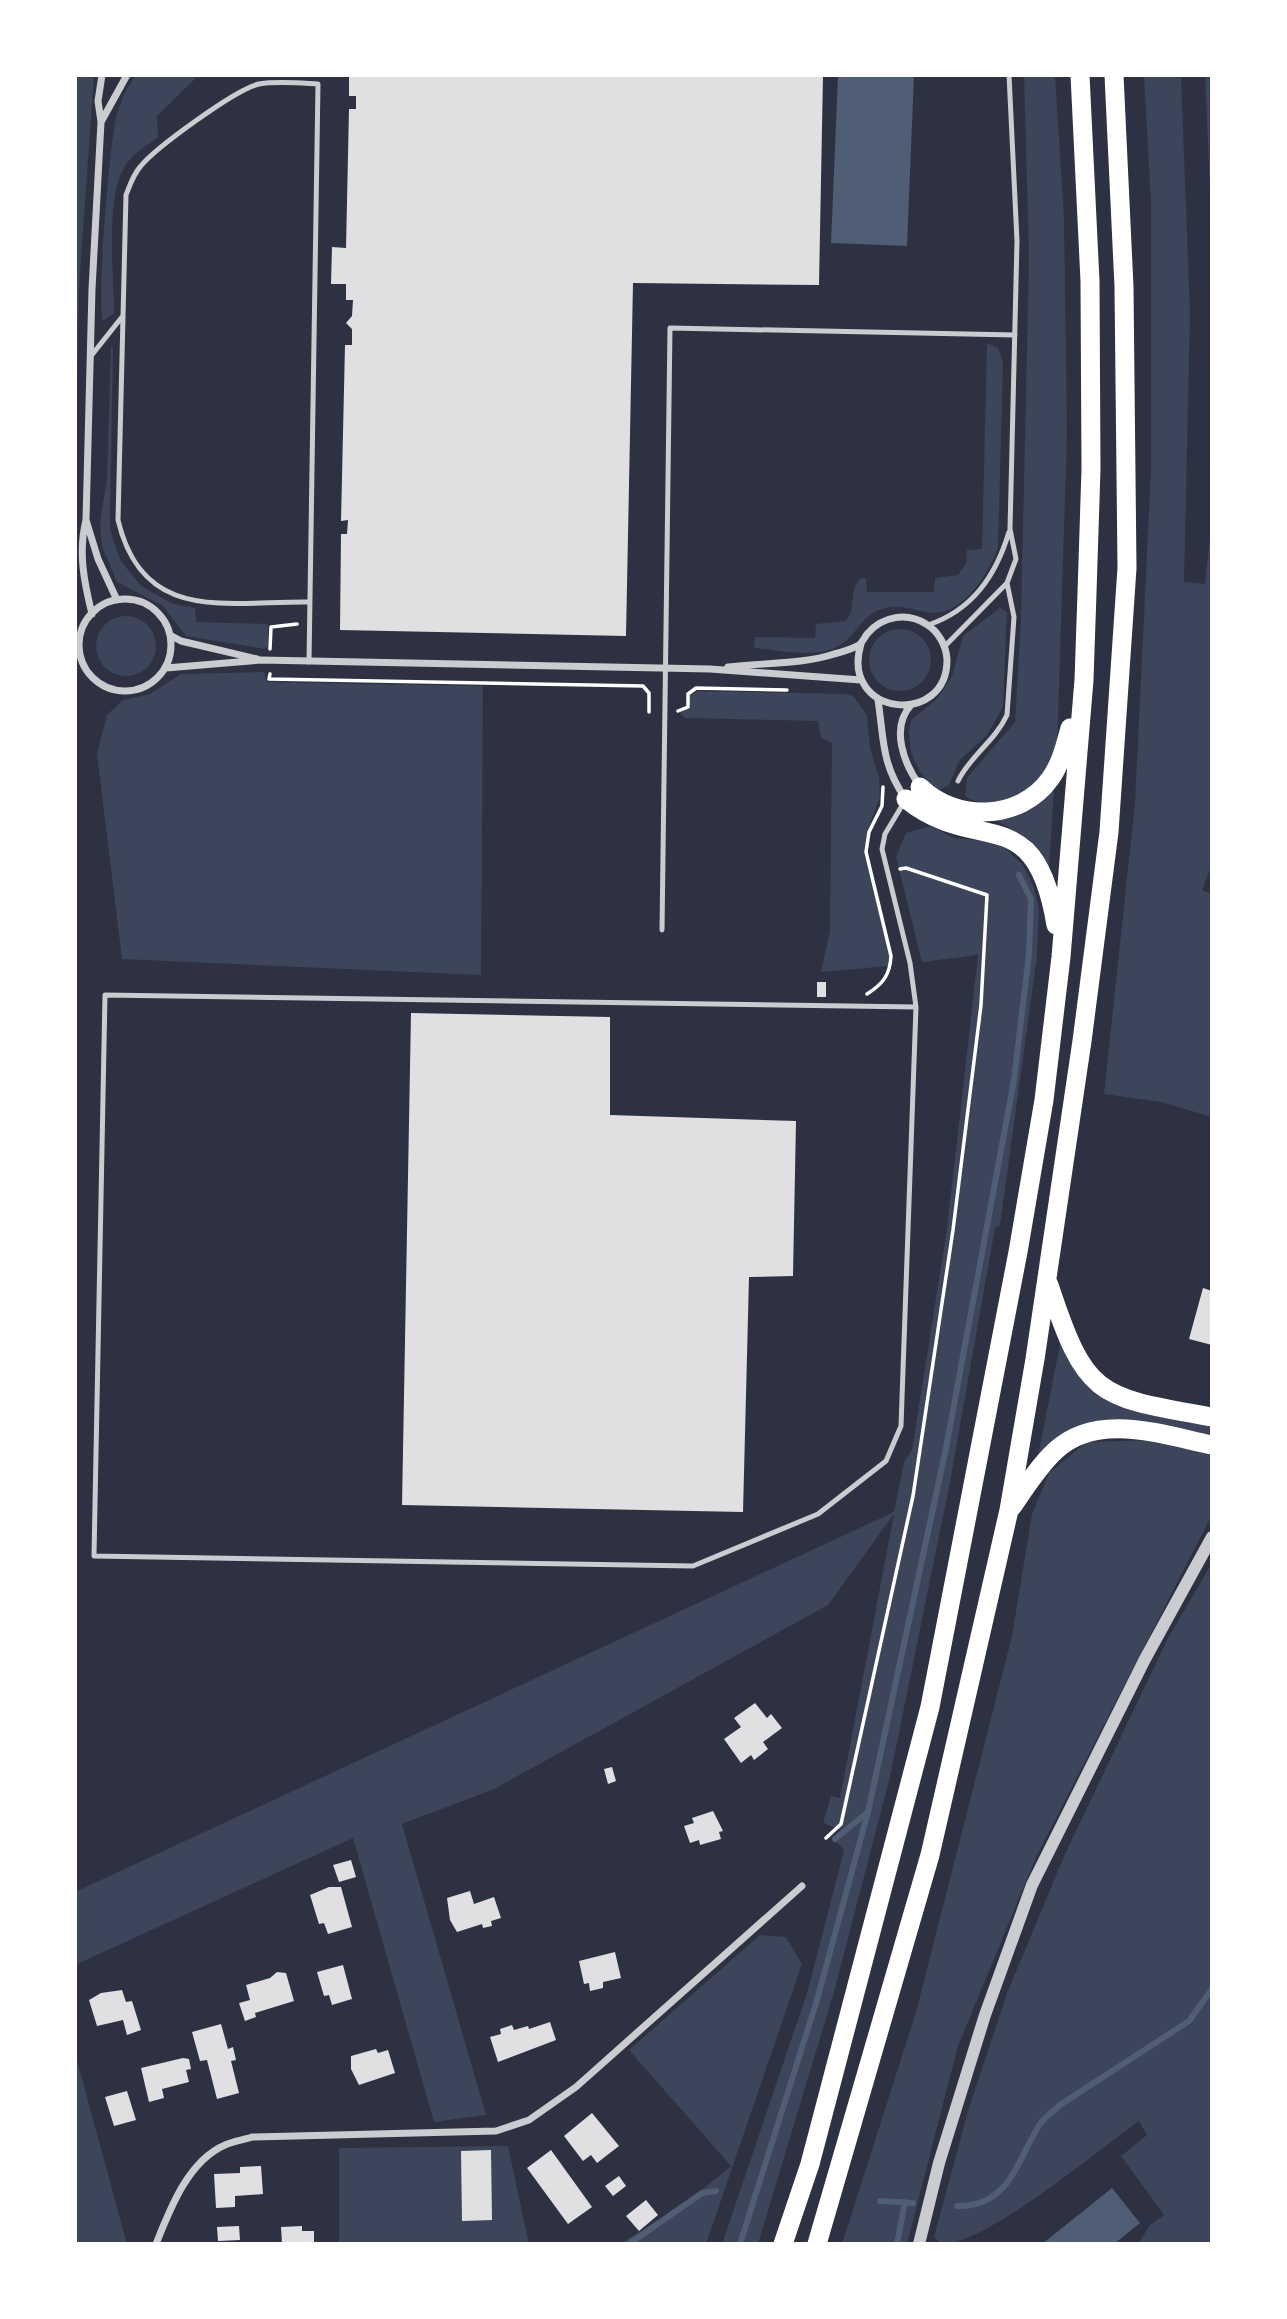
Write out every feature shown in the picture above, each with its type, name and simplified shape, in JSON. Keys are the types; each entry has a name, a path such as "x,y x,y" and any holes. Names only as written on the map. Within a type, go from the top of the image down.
{"highway":[{"path":"783,2244 810,2164 930,1707 1018,1252 1044,1100 1061,957 1084,680 1091,468 1088,232 1080,75"},
{"path":"817,2244 930,1855 1009,1510 1047,1281 1109,832 1127,568 1124,287 1114,75"},
{"path":"913,793 973,812 1006,810 1036,794 1050,779 1062,756 1084,680"},
{"path":"913,793 938,820 1012,838 1034,857 1050,891 1061,957"},
{"path":"1047,1281 1071,1348 1097,1385 1118,1396 1150,1406 1212,1417"},
{"path":"1009,1510 1057,1448 1088,1432 1121,1428 1212,1445"}],"street":[{"path":"92,614 81,559 81,539 86,520 90,358 101,122 97,101 102,75"},
{"path":"101,122 127,75"},
{"path":"86,520 98,558 117,600"},
{"path":"117,600 131,600 156,611 170,635 171,646 166,668 157,679 132,691 117,691 94,679 85,668 80,640 92,614 117,600"},
{"path":"878,700 901,706 911,705 925,700 939,686 947,668 944,647 928,625 915,618 889,618 877,624 861,645 858,654 861,680 878,700 883,750 894,782 913,793"},
{"path":"170,635 181,641 261,660"},
{"path":"710,669 830,656 861,645"},
{"path":"166,668 261,660 710,669 861,680"},
{"path":"911,705 903,714 901,739 913,793"},
{"path":"919,2244 939,2163 970,2064 1032,1885 1116,1716 1212,1537"},
{"path":"156,2244 175,2198 203,2161 224,2145 252,2137 496,2131 529,2120 576,2087 802,1886"}],"lane":[{"path":"944,647 1007,583 1016,559 1010,529 1016,205 1009,75"},
{"path":"309,602 194,600 159,589 139,572 122,540 118,520 125,195 141,165 247,88 274,83 318,84 309,662"},
{"path":"90,358 122,317"},
{"path":"662,930 670,328 1015,335"},
{"path":"928,625 973,598 986,584 998,564 1010,529"},
{"path":"958,781 963,770 1000,730 1007,715 1014,617 1007,583"},
{"path":"913,793 886,834 882,857 910,963 916,1007 901,1426 886,1461 818,1514 693,1566 94,1556 105,995 916,1007"}],"path":[{"path":"270,652 271,627 300,624"},
{"path":"270,674 269,679 643,686 649,693 649,712"},
{"path":"676,711 688,707 688,694 696,688 792,690"},
{"path":"862,998 881,985 890,970 891,956 866,852 869,832 882,806 883,783"},
{"path":"826,1838 841,1824 913,1496 953,1230 981,1005 986,895 906,868 898,870"}],"shaded area":[{"path":"75,75 94,75 79,288 75,481"},
{"path":"137,75 199,75 157,116 158,137 131,158 121,175 113,212 114,313 103,321 102,256 113,133 122,101"},
{"path":"838,75 914,75 907,246 831,243"},
{"path":"1024,75 1055,75 1064,218 1067,434 1057,752 1034,785 1009,799 990,803 965,796 967,778 1015,722 1021,616 1029,257"},
{"path":"1144,75 1181,75 1190,314 1184,582 1205,584 1212,515 1212,865 1202,890 1212,894 1212,1117 1161,1102 1104,1094 1135,803 1151,470 1151,201"},
{"path":"1205,75 1212,75 1212,239"},
{"path":"987,343 998,348 1003,362 998,548 973,591 954,607 943,612 932,613 900,607 879,610 866,619 848,639 828,650 803,653 754,648 755,637 815,638 816,624 846,621 851,611 854,589 860,579 866,578 867,592 934,592 935,578 958,575 966,563 967,550 982,549"},
{"path":"111,346 110,527 121,561 141,586 173,604 195,608 196,622 268,624 268,646 265,649 186,636 163,606 117,582 102,547 100,523 107,478"},
{"path":"1000,608 1007,612 1003,707 987,735 960,760 949,785 939,790 924,776 914,759 909,740 911,720 937,699 952,676 963,636"},
{"path":"126,616 147,625 156,646 147,667 126,676 105,667 96,646 105,625"},
{"path":"900,629 922,638 931,660 922,682 900,691 878,682 869,660 878,638"},
{"path":"264,672 267,682 483,686 481,975 122,959 97,754 107,715 123,700 150,694 181,674"},
{"path":"696,691 846,694 853,696 867,715 880,797 867,832 864,854 890,955 889,966 821,972 830,931 832,743 821,738 818,721 685,718 680,713 690,706 690,696"},
{"path":"1054,790 1049,867 1028,839 997,821 1020,815"},
{"path":"930,826 954,838 984,841 1005,848 1022,864 1033,885 1039,908 1037,956 1000,1225 995,1228 950,1482 890,1777 834,1992 758,2244 722,2244 808,1990 844,1850 833,1838 841,1830 823,1823 831,1796 840,1798 894,1514 828,1605 494,1789 402,1824 486,2115 434,2122 353,1838 75,1965 75,1892 894,1512 904,1462 912,1450 947,1229 978,955 922,962 896,857 906,833"},
{"path":"1060,1344 1074,1367 1089,1384 1105,1396 1143,1411 1212,1425 1212,1437 1125,1421 1038,1456"},
{"path":"1153,1440 1207,1451 1212,1455 1212,1515 1037,1855 958,2046 907,2244 842,2244 916,2012 1012,1636 1032,1514 1049,1473 1087,1442"},
{"path":"1212,1563 1212,2244 1138,2244 1150,2225 1164,2215 1121,2156 1147,2135 1139,2121 1013,2213 962,2240 942,2244 934,2237 968,2111 1007,1993 1065,1854 1168,1638"},
{"path":"760,1935 786,1937 802,1964 706,2244 620,2244 687,2202 731,2166 629,2050"},
{"path":"75,2055 78,2064 127,2244 75,2244"},
{"path":"508,2146 529,2244 339,2244 339,2148"},
{"path":"1112,2188 1140,2223 1114,2244 1042,2244"}],"building":[{"path":"349,75 823,75 819,285 633,283 626,636 340,630 341,534 347,534 348,520 341,521 345,345 352,345 352,329 346,323 352,316 353,300 346,300 346,284 331,284 332,247 346,248 349,109 356,109 356,96 349,96"},
{"path":"817,982 826,982 826,997 817,997"},
{"path":"411,1013 610,1017 610,1115 796,1121 793,1276 749,1277 743,1512 402,1505"},
{"path":"1203,1288 1212,1291 1212,1345 1189,1339"},
{"path":"755,1703 767,1718 771,1714 782,1728 763,1742 768,1749 754,1760 751,1755 741,1763 724,1739 741,1727 734,1718"},
{"path":"612,1767 616,1781 608,1784 604,1769"},
{"path":"713,1811 723,1831 719,1832 721,1839 700,1845 699,1840 690,1843 684,1826 694,1823 692,1818"},
{"path":"351,1860 356,1877 339,1882 333,1865"},
{"path":"329,1887 341,1887 352,1927 328,1934 324,1923 319,1924 310,1895"},
{"path":"470,1891 474,1904 494,1897 501,1918 491,1921 492,1926 483,1928 482,1924 457,1932 450,1920 447,1898"},
{"path":"615,1952 621,1978 603,1982 603,1988 590,1991 589,1983 584,1984 579,1961"},
{"path":"343,1965 352,1999 332,2005 329,1995 324,1996 317,1972"},
{"path":"277,1972 286,1973 294,2001 255,2013 256,2017 245,2021 239,2003 250,2000 246,1985 270,1978"},
{"path":"122,1990 126,2002 132,2001 141,2030 127,2035 123,2020 97,2026 89,2000 101,1993"},
{"path":"550,2022 556,2040 498,2062 490,2037 501,2034 500,2029 512,2025 514,2030 528,2026 529,2029"},
{"path":"221,2024 228,2049 233,2047 236,2060 231,2061 239,2093 217,2099 207,2060 200,2061 192,2032"},
{"path":"376,2049 378,2053 388,2050 395,2073 359,2085 351,2069 351,2056"},
{"path":"189,2059 191,2069 186,2070 189,2082 162,2089 164,2098 149,2102 141,2068"},
{"path":"127,2091 136,2120 114,2126 105,2097"},
{"path":"592,2113 619,2146 597,2163 591,2155 583,2161 564,2136"},
{"path":"491,2150 492,2220 462,2221 461,2151"},
{"path":"551,2150 592,2207 568,2224 527,2168"},
{"path":"261,2166 263,2194 235,2196 235,2207 216,2208 214,2174 240,2173 240,2167"},
{"path":"619,2176 626,2186 613,2196 605,2186"},
{"path":"646,2200 658,2215 639,2231 626,2216"},
{"path":"239,2226 240,2240 218,2241 217,2227"},
{"path":"302,2226 302,2231 314,2231 314,2244 282,2244 281,2227"}],"waterway":[{"path":"740,2244 817,2000 868,1812 946,1448 1014,1080 1029,954 1031,899 1019,875"},
{"path":"835,1839 868,1812"},
{"path":"957,2206 989,2199 1000,2190 1010,2179 1047,2116 1189,2021 1212,1989"},
{"path":"629,2244 702,2193 716,2191"},
{"path":"880,2201 913,2203"},
{"path":"897,2244 905,2202"}]}
